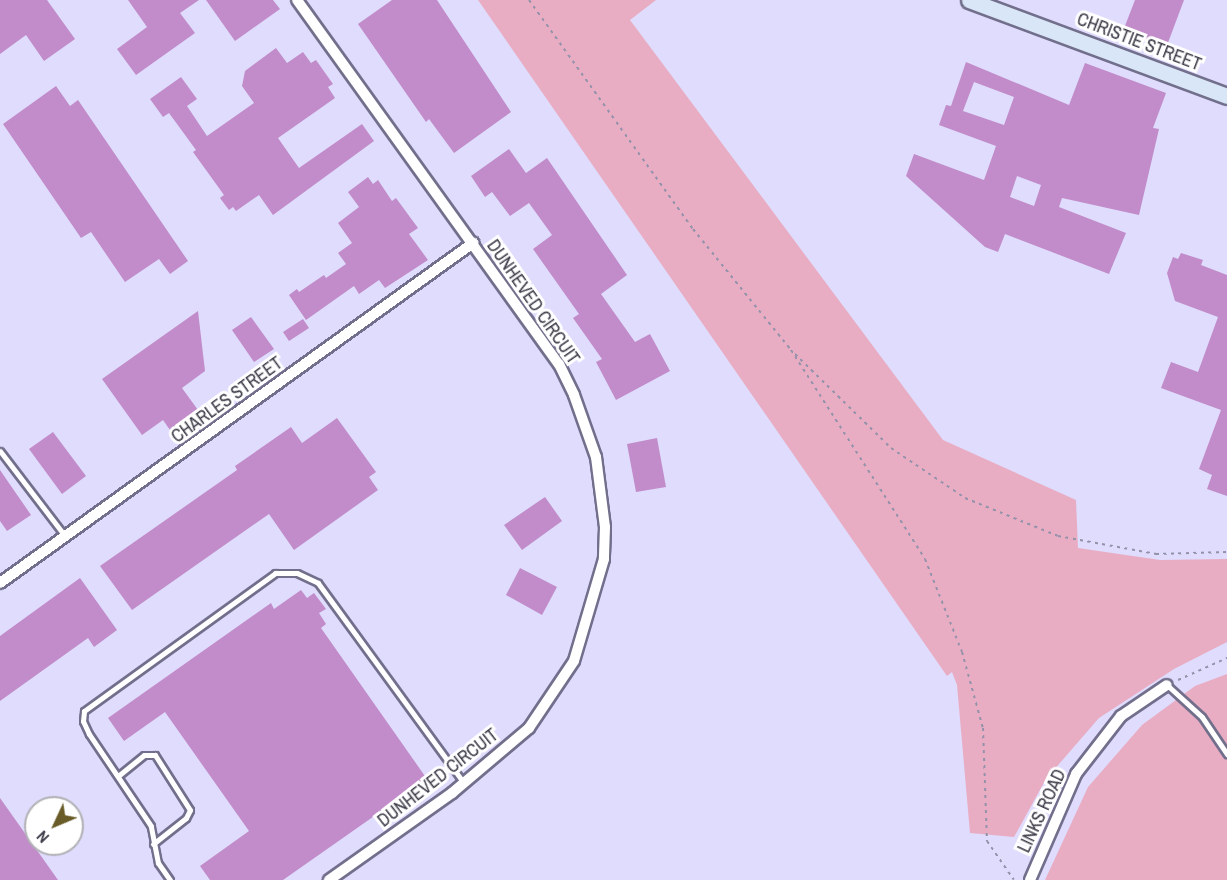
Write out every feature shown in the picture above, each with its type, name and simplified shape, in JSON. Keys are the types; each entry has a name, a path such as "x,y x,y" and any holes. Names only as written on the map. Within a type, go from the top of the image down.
{"main road":[{"name":"CHRISTIE STREET","path":"969,0 1227,96"}],"street":[{"name":"DUNHEVED CIRCUIT","path":"297,0 558,364 574,395 597,457 604,526 604,559 574,661 565,678 529,728 464,783 329,880"},
{"name":"CHARLES STREET","path":"0,583 473,243"},
{"name":"LINKS ROAD","path":"1030,880 1076,774 1121,716 1167,685"}],"lane":[{"path":"0,451 65,536"},
{"path":"170,880 158,863 151,826 83,721 84,711 93,701 275,573 297,573 318,583 464,783"},
{"path":"1167,685 1202,717 1227,754"},
{"path":"118,776 144,755 154,755 190,810 186,818 153,844"}],"path":[{"path":"530,0 693,229 791,350 925,559 962,652 983,728 987,841 1014,880"},
{"path":"791,350 891,448 965,498 1058,536 1156,554 1227,552"},
{"path":"1188,676 1227,658"}],"shaded area":[{"path":"478,0 656,0 630,20 943,440 1076,500 1078,548 1160,560 1227,559 1227,642 1174,669 1099,718 1046,779 1014,837 970,833 957,685 952,672 947,676"},
{"path":"1227,674 1227,880 1045,880 1088,787 1142,725 1195,686"}],"building":[{"path":"0,0 47,0 75,39 44,61 26,35 0,54"},
{"path":"128,0 199,0 180,13 195,33 136,75 117,49 147,27"},
{"path":"206,0 273,0 280,9 235,41"},
{"path":"392,0 437,0 511,112 454,153 429,119 426,122 358,24"},
{"path":"1135,0 1184,0 1166,48 1123,31"},
{"path":"276,48 287,63 303,52 311,63 316,60 333,84 328,87 335,98 278,138 299,168 362,124 374,141 273,215 259,195 236,211 233,207 229,210 220,198 224,195 193,152 196,150 169,113 163,117 150,99 181,77 197,99 187,106 207,136 254,103 242,86 245,71"},
{"path":"966,62 1069,105 1085,63 1166,93 1153,128 1159,129 1139,215 1062,198 1059,207 1126,233 1109,274 1005,234 998,252 985,247 906,176 914,154 984,180 996,146 939,125 946,105 951,106","holes":["974,82 1014,97 1004,125 963,111","1017,176 1041,185 1034,206 1010,197"]},
{"path":"56,86 70,106 78,100 188,261 170,274 159,259 125,282 91,232 81,238 3,124"},
{"path":"509,149 526,173 547,158 627,275 601,294 635,342 650,334 670,371 616,400 596,362 602,359 573,318 579,314 533,249 552,235 529,203 510,216 492,192 485,197 471,176"},
{"path":"368,177 373,184 378,180 392,201 396,198 418,228 409,234 428,260 385,288 379,280 359,294 354,286 306,320 289,295 297,289 299,292 324,275 326,278 346,264 338,253 352,243 338,223 359,207 348,192"},
{"path":"1181,253 1203,260 1201,265 1227,275 1227,496 1207,489 1212,475 1199,469 1221,410 1161,388 1171,362 1198,372 1218,317 1175,301 1167,273 1173,257 1178,259"},
{"path":"198,311 205,371 182,388 198,410 170,430 163,420 142,435 102,379"},
{"path":"251,317 274,349 254,362 232,330"},
{"path":"303,319 309,328 289,341 283,332"},
{"path":"337,418 376,472 369,477 378,490 294,550 269,514 132,610 100,566 237,470 235,466 291,427 302,443"},
{"path":"53,432 86,476 62,494 29,449"},
{"path":"657,438 666,487 636,492 627,444"},
{"path":"0,470 31,515 7,531 0,521"},
{"path":"545,497 562,521 522,550 504,525"},
{"path":"520,568 557,587 542,615 506,595"},
{"path":"80,578 117,630 94,647 88,638 0,701 0,636"},
{"path":"301,590 307,598 314,593 326,609 319,613 326,624 321,628 427,779 283,880 210,880 200,866 249,831 165,712 124,741 108,718 271,603 274,609"},
{"path":"0,798 24,832 24,856 41,856 58,880 0,880"}]}
